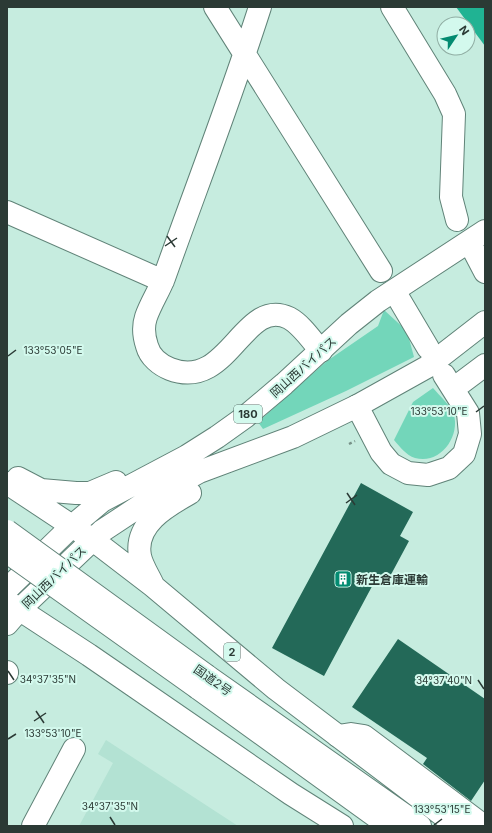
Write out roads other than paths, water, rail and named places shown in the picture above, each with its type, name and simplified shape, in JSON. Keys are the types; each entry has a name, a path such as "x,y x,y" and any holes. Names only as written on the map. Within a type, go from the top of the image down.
{"main road":[{"path":"215,7 246,54 381,271"},
{"path":"260,7 246,54 163,280 146,317 144,336 148,351 161,365 180,373 198,372 219,361 254,323 268,316 281,315 290,319 321,351"},
{"path":"392,7 445,94 454,114 451,197 457,220"},
{"path":"7,212 163,280"},
{"name":"岡山西バイパス","path":"7,589 71,527 102,501 187,456 245,417 378,301 485,231"},
{"path":"473,249 485,272"},
{"path":"399,299 428,348"},
{"name":"岡山西バイパス","path":"11,612 114,522 199,472 293,437 356,406 427,367 485,322"},
{"path":"356,406 381,452 391,464 408,473 428,476 449,468 464,454 470,434 468,413 449,382 485,365"},
{"path":"153,586 140,556 141,536 152,519 171,504 293,437"},
{"path":"7,471 41,490 90,493 106,487 159,460 187,456"},
{"name":"2","path":"7,483 71,527 93,540 153,586 276,689 456,825"},
{"name":"国道2号","path":"7,531 389,826"},
{"name":"国道2号","path":"7,552 420,826"},
{"path":"11,612 89,655 291,794 342,826"},
{"path":"338,736 350,734 364,736 484,826"},
{"path":"33,826 74,749"}],"place":[{"name":"新生倉庫運輸","path":"343,579"}]}
